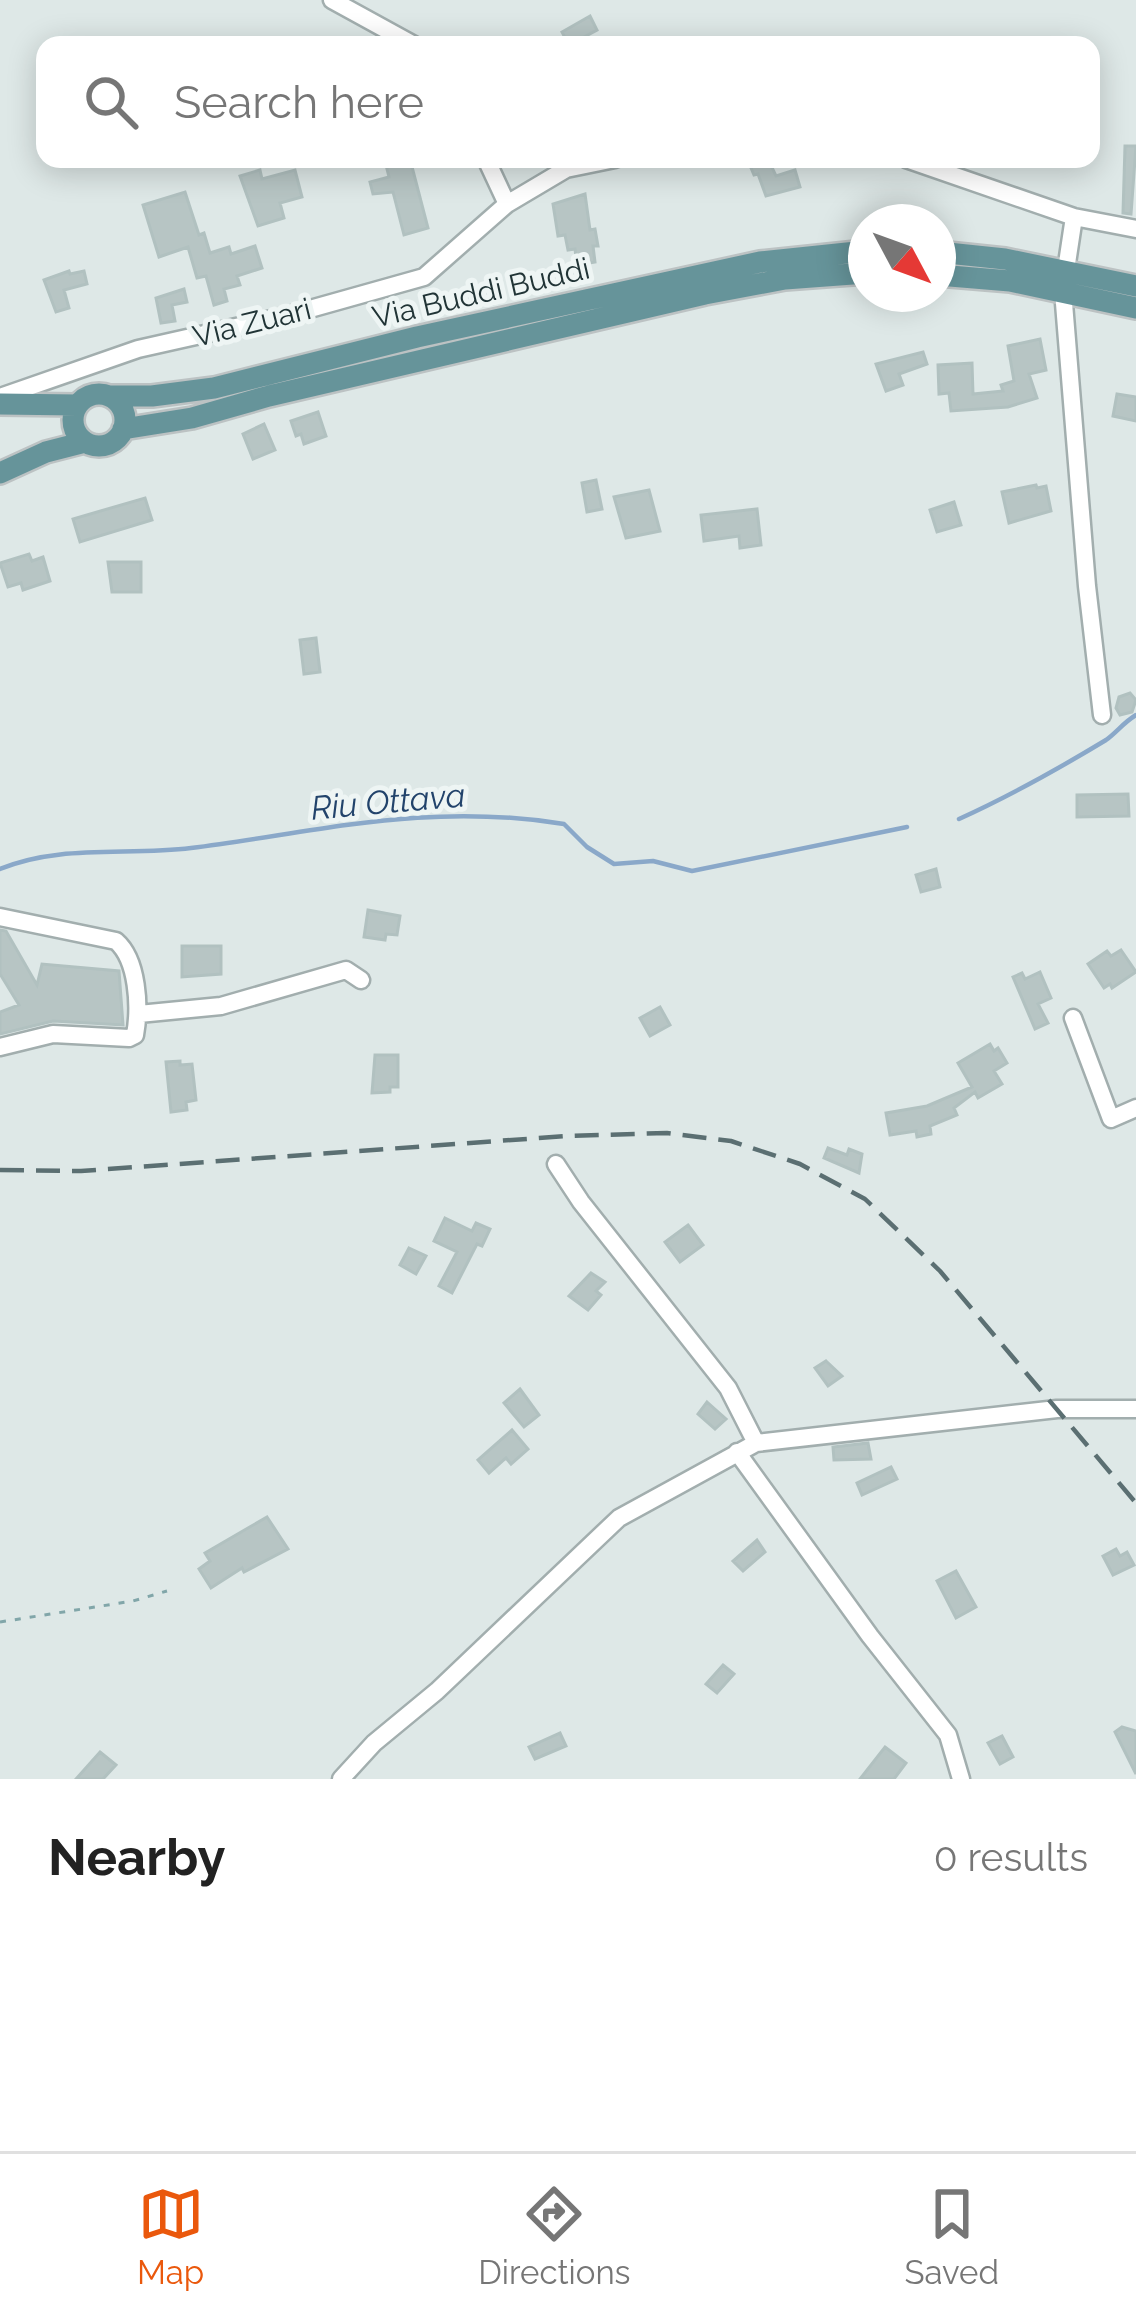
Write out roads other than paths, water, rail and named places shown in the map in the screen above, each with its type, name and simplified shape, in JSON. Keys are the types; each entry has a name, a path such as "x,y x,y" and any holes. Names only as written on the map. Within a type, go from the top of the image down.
{"main road":[{"name":"Via Buddi Buddi","path":"110,396 152,397 214,388 417,337 760,262 848,253"},
{"path":"956,256 1064,281 1136,308"},
{"name":"Via Buddi Buddi","path":"123,429 192,418 705,294 785,279 848,274"},
{"path":"956,276 1136,286"},
{"path":"0,400 77,405 92,395 110,396 124,413 123,429 107,445 85,442 46,452 0,473"},
{"path":"77,405 73,421 85,442"}],"street":[{"path":"332,0 398,36"},
{"path":"490,168 507,204"},
{"name":"Via Zuari","path":"0,400 138,349 285,316 424,277 507,204 571,168"},
{"path":"932,168 1074,217 1136,229"},
{"path":"1074,217 1064,281 1087,586 1102,715"},
{"path":"0,917 116,940 128,951 139,1014 135,1035 128,1038 53,1034 0,1047"},
{"path":"139,1014 221,1006 346,970 361,980"},
{"path":"1073,1018 1111,1118 1136,1108"},
{"path":"556,1164 580,1202 728,1388 756,1443"},
{"path":"341,1779 374,1743 619,1518 756,1443 1057,1409 1136,1409"},
{"path":"737,1452 947,1735 962,1779"}],"waterway":[{"name":"Riu Ottava","path":"959,819 1088,751 1136,715"},
{"name":"Riu Ottava","path":"0,869 70,853 191,848 376,821 467,816 564,824 614,864 653,861 692,871 907,827"}],"railway":[{"path":"0,1170 81,1171 567,1136 667,1133 731,1141 800,1164 865,1199 940,1271 1136,1503"}]}
